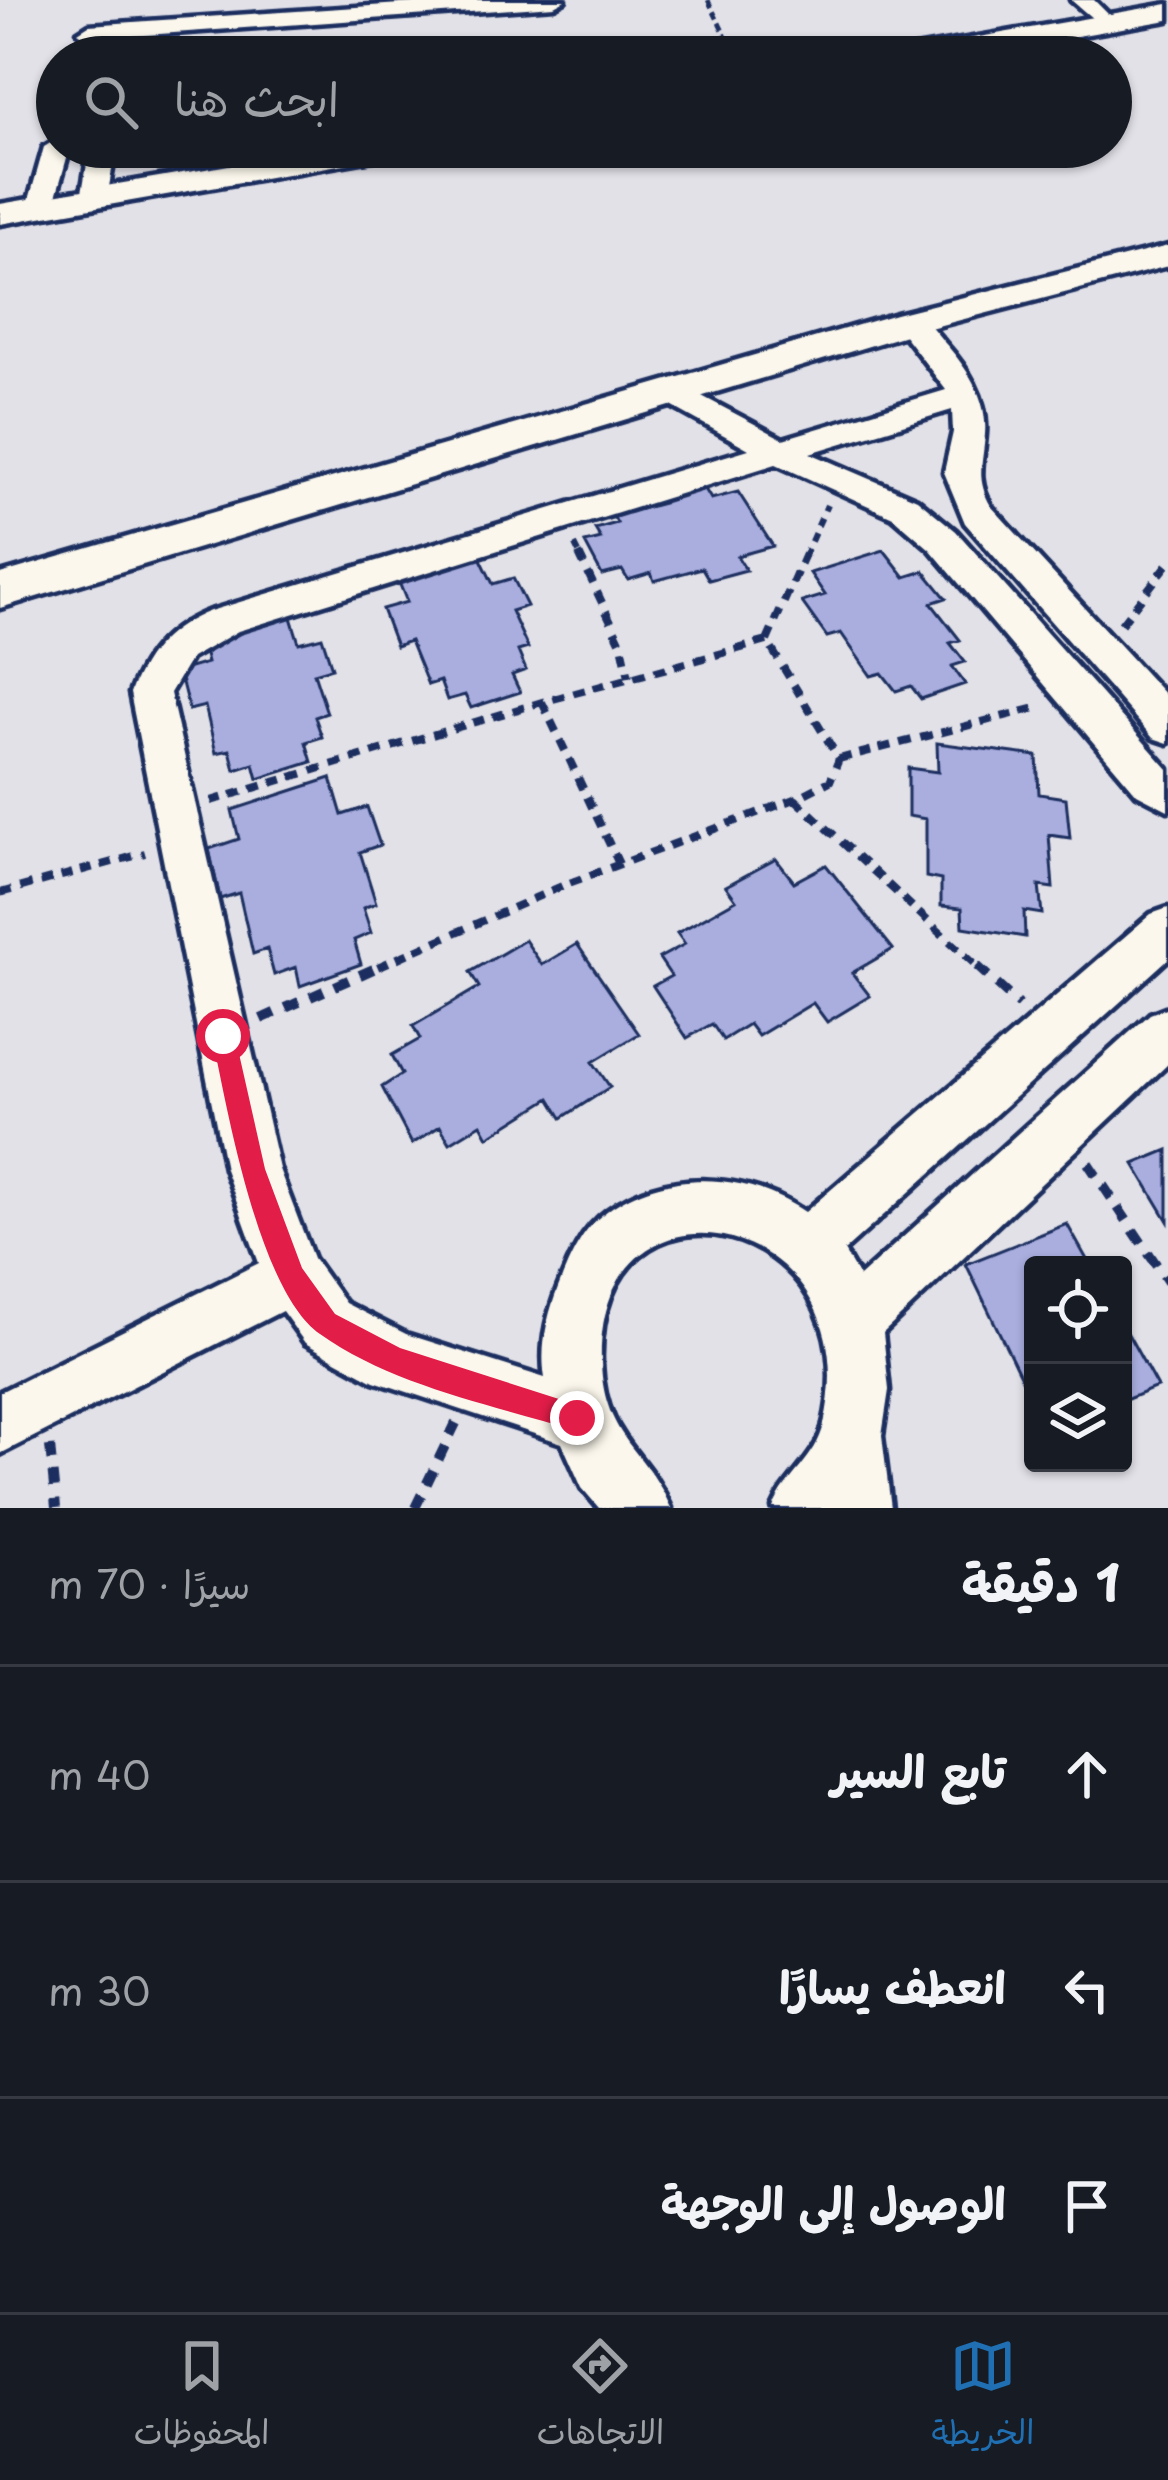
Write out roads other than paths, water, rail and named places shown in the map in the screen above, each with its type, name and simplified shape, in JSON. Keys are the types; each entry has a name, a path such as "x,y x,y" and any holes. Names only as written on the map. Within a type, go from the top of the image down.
{"street":[{"path":"88,36 98,0"},
{"path":"122,36 129,0"},
{"path":"89,32 554,0"},
{"path":"1082,0 1118,14"},
{"path":"1012,36 1118,14 1168,12"},
{"path":"40,207 51,168"},
{"path":"94,198 99,168"},
{"path":"0,214 268,168"},
{"path":"0,591 668,391 909,322 1168,256"},
{"path":"909,322 964,394 968,438 959,461 961,487 978,514 1168,726"},
{"path":"668,391 838,482 905,508 943,540 1152,781 1168,792"},
{"path":"577,1418 395,1360 326,1323 292,1276 252,1169 150,693 157,669 173,648 224,621 964,394"},
{"path":"905,508 961,487"},
{"path":"806,1248 1168,929"},
{"path":"851,1322 1168,1031"},
{"path":"640,1508 605,1473 577,1418 570,1372 572,1327 585,1287 606,1253 634,1227 667,1210 702,1204 740,1209 775,1223 806,1248 832,1281 851,1322 860,1360 861,1400 853,1439 860,1508"},
{"path":"0,1424 292,1276"},
{"path":"804,1508 821,1496 853,1439"}]}
